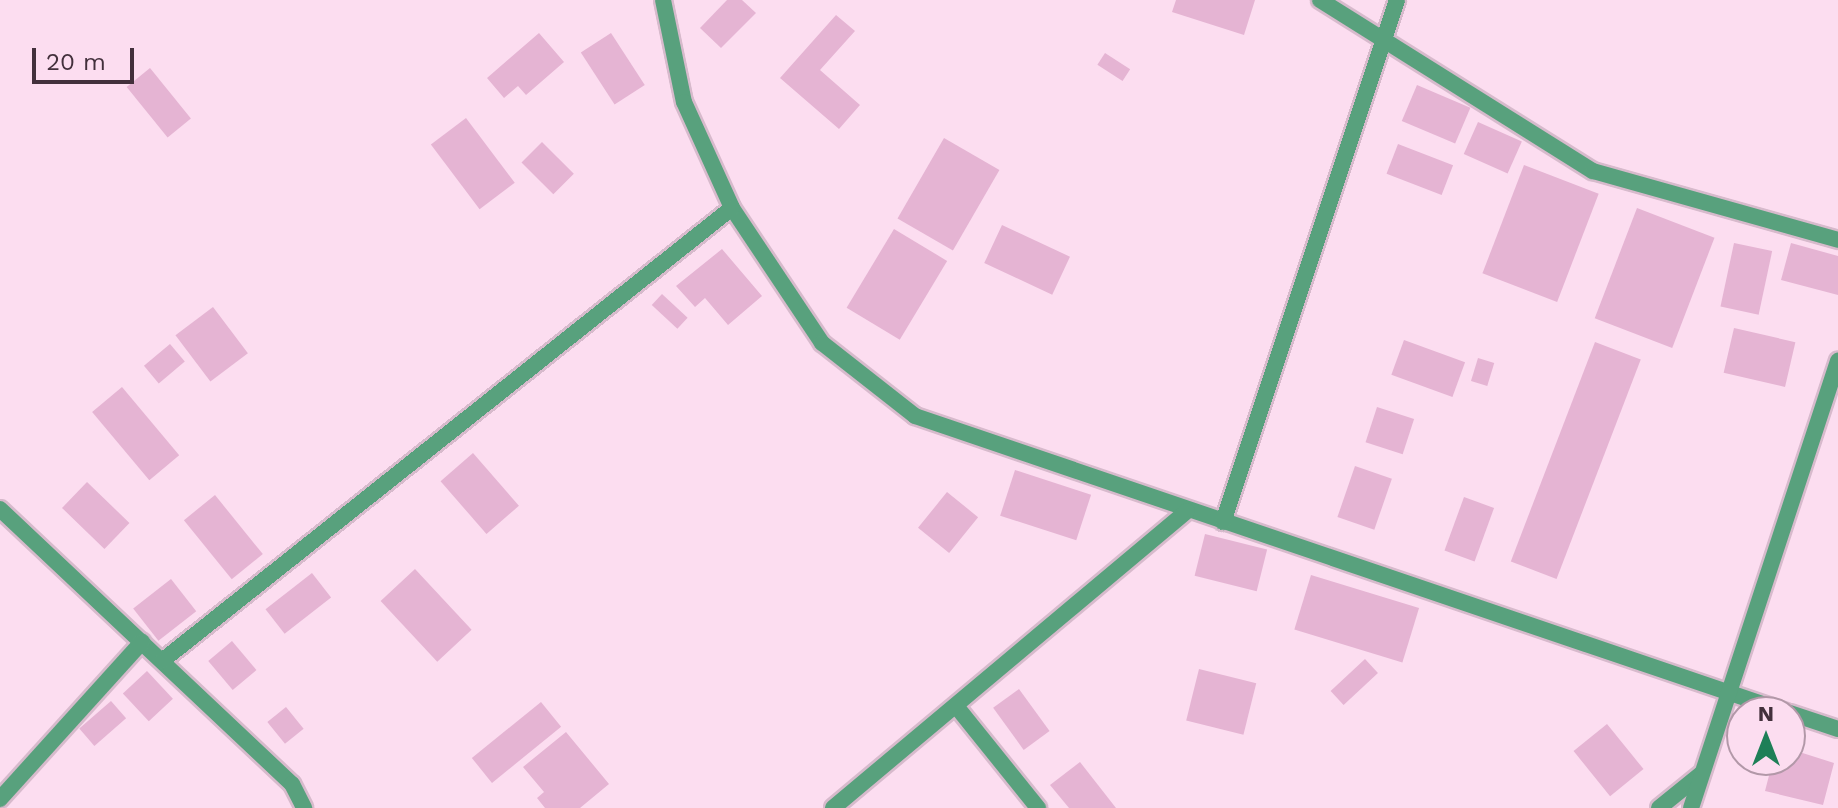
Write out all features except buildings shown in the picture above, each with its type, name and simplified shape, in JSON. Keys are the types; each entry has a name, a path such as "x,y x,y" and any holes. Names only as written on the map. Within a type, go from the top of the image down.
{"street":[{"path":"663,0 684,102 732,208 822,343 915,416 1187,511 1739,696"},
{"path":"1320,0 1379,41 1593,171 1838,240"},
{"path":"1223,522 1379,41 1397,0"},
{"path":"162,661 732,208"},
{"path":"1691,808 1838,361"},
{"path":"0,509 292,784 304,808"},
{"path":"833,808 1187,511"},
{"path":"0,799 142,642"},
{"path":"956,706 1038,808"},
{"path":"1806,719 1838,729"},
{"path":"1659,808 1702,774"}]}
